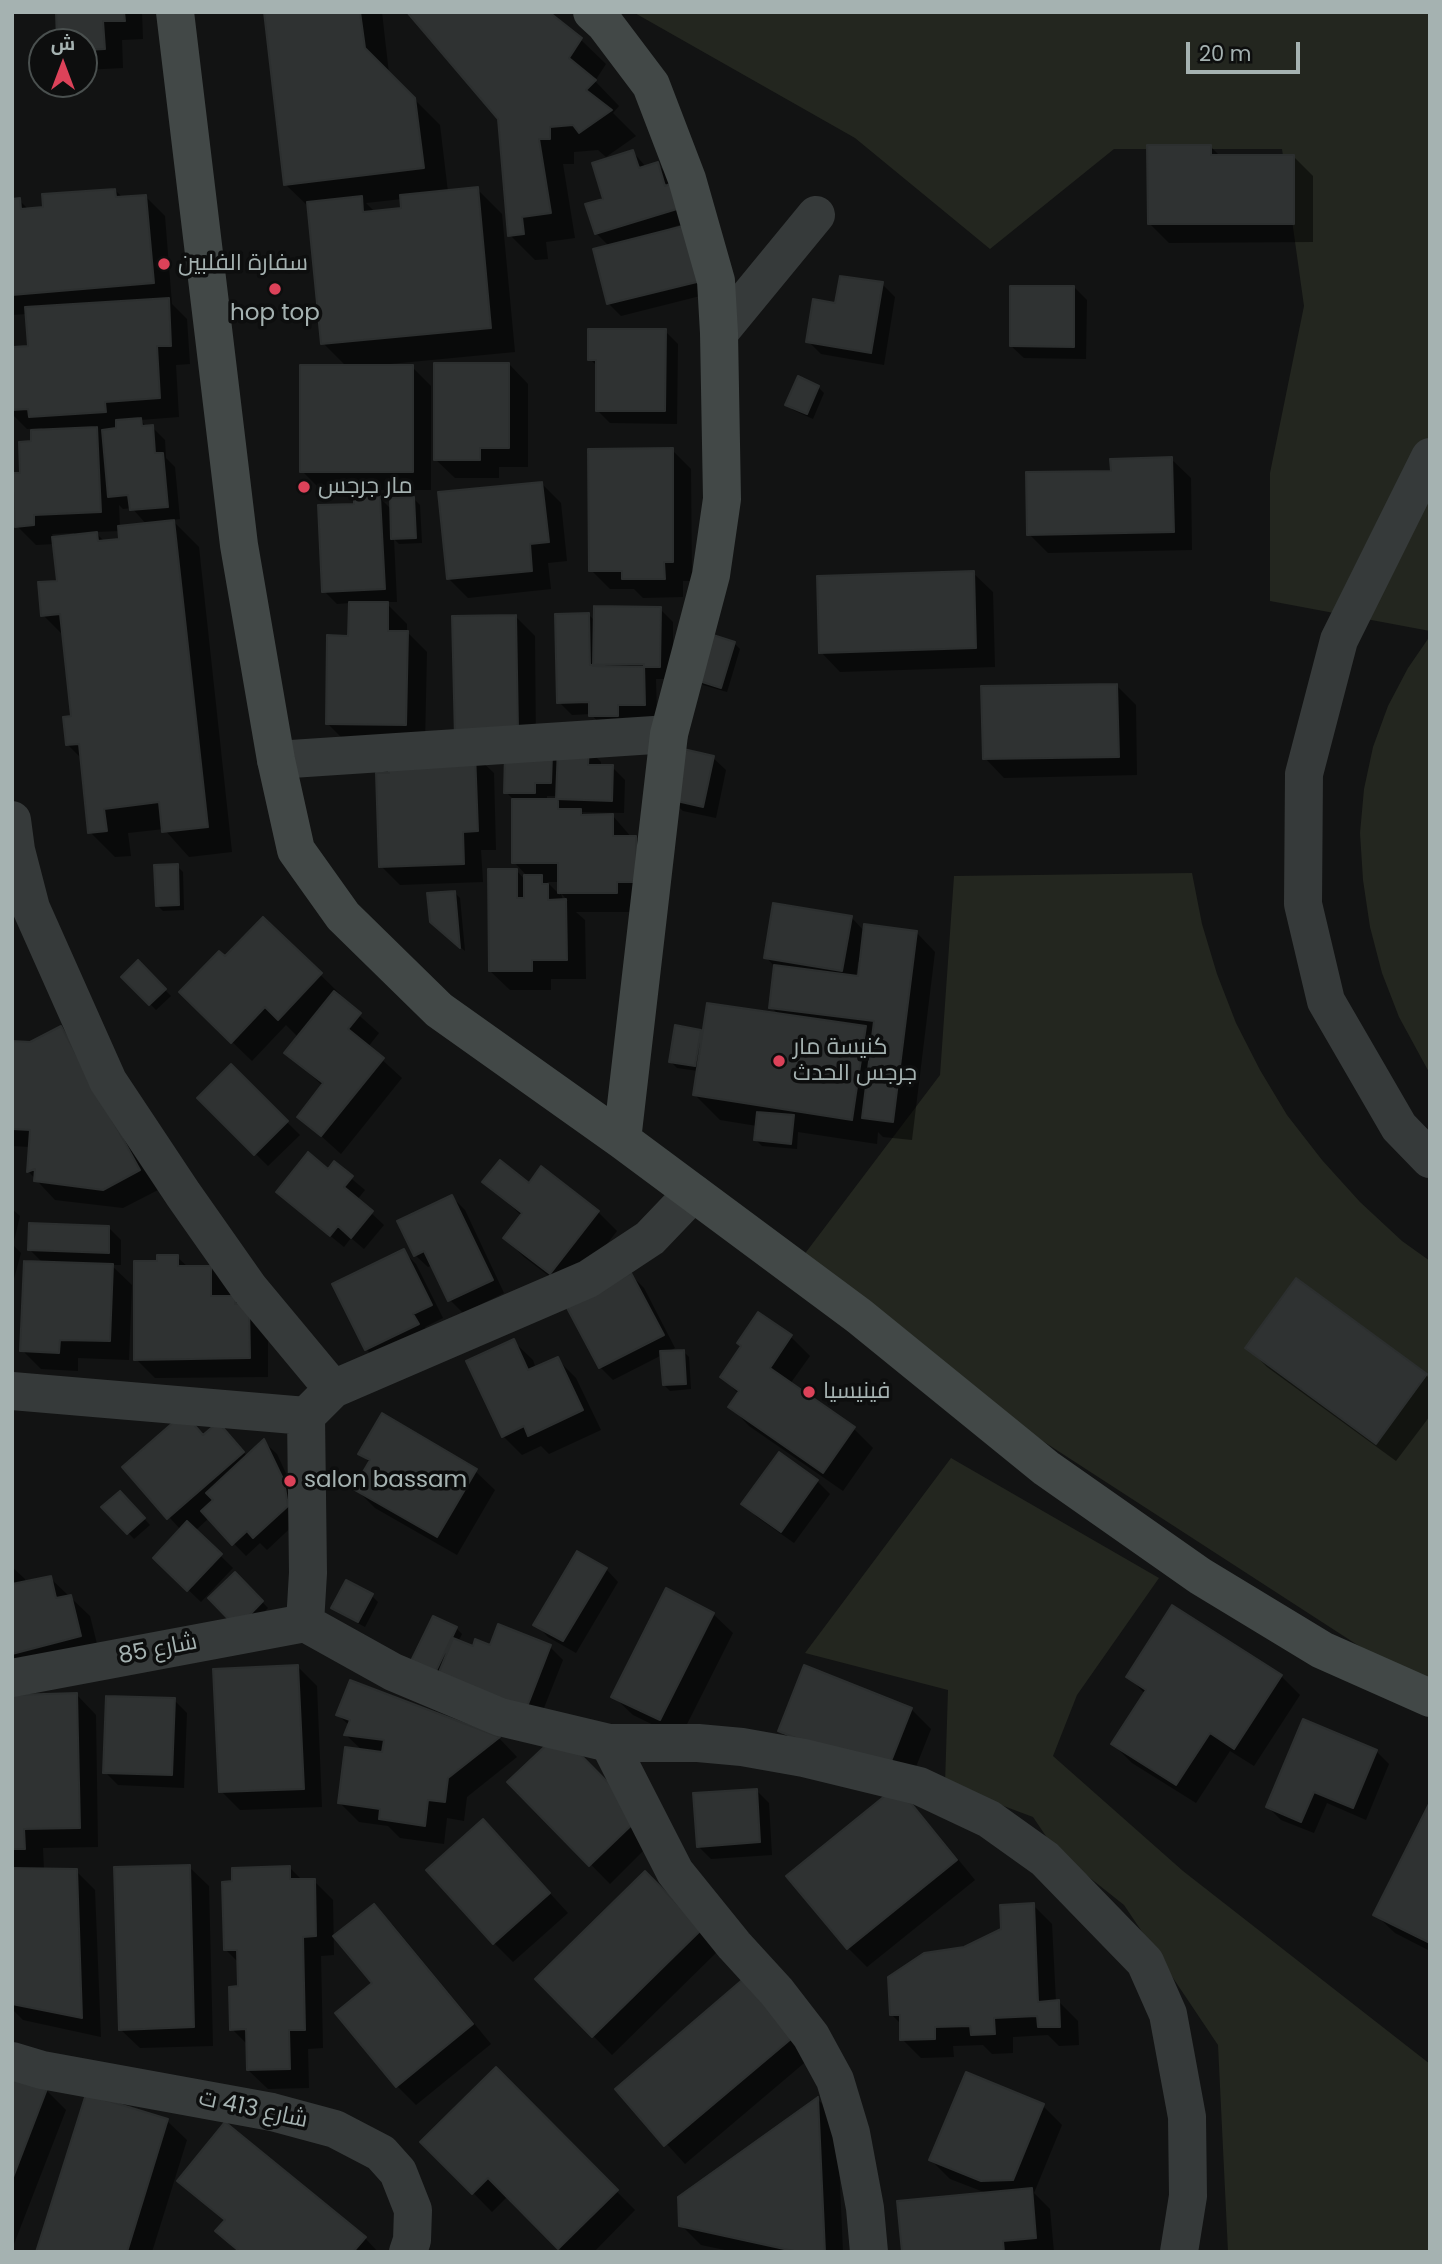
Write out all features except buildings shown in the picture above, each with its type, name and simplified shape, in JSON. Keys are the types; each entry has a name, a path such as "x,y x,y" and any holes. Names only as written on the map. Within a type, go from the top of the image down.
{"main road":[{"path":"175,12 239,545 276,760 296,850 343,916 439,1010 622,1140 859,1316 1046,1468 1200,1576 1322,1650 1430,1698"},
{"path":"592,12 605,24 628,55 650,85 655,97 687,179 716,281 719,332 722,499 711,575 669,734 622,1140"}],"street":[{"path":"719,332 816,215"},
{"path":"1430,457 1339,640 1304,774 1303,904 1326,1001 1399,1127 1430,1158"},
{"path":"276,760 669,734"},
{"path":"12,820 16,850 31,908 108,1081 249,1288 333,1389"},
{"path":"693,1193 649,1237 588,1279 333,1389 306,1416 308,1573 305,1623 393,1672 499,1717 609,1743 698,1743 742,1747 804,1758 919,1786 989,1819 1045,1859 1145,1962 1168,2014 1187,2117 1188,2196 1179,2252"},
{"path":"12,1391 306,1416"},
{"name":"شارع 85","path":"12,1678 305,1623"},
{"path":"609,1743 675,1872 811,2036 835,2080 851,2133 865,2208 869,2252"},
{"name":"شارع 413 ت","path":"12,2061 42,2070 272,2112 335,2129 381,2153 398,2172 413,2210 412,2239 408,2252"}],"shaded area":[{"path":"633,12 1430,12 1430,631 1270,601 1270,473 1304,306 1282,149 1114,149 990,249 855,138"},
{"path":"1430,636 1430,1074 1399,1017 1382,973 1370,927 1360,833 1364,789 1373,747 1388,706 1408,668"},
{"path":"1192,873 1202,924 1236,1023 1287,1115 1322,1160 1360,1202 1402,1241 1430,1261 1430,1692 788,1276 940,1075 954,876"},
{"path":"951,1458 1159,1578 1077,1695 1053,1756 1183,1871 1430,2064 1430,2252 1228,2252 1218,2045 1124,1905 1056,1851 1033,1817 945,1784 948,1690 805,1653"}],"place":[{"name":"سفارة الفلبين","path":"164,264"},
{"name":"hop top","path":"275,289"},
{"name":"مار جرجس","path":"304,487"},
{"name":"كنيسة مار جرجس الحدث","path":"779,1061"},
{"name":"فينيسيا","path":"809,1392"},
{"name":"salon bassam","path":"290,1481"}]}
